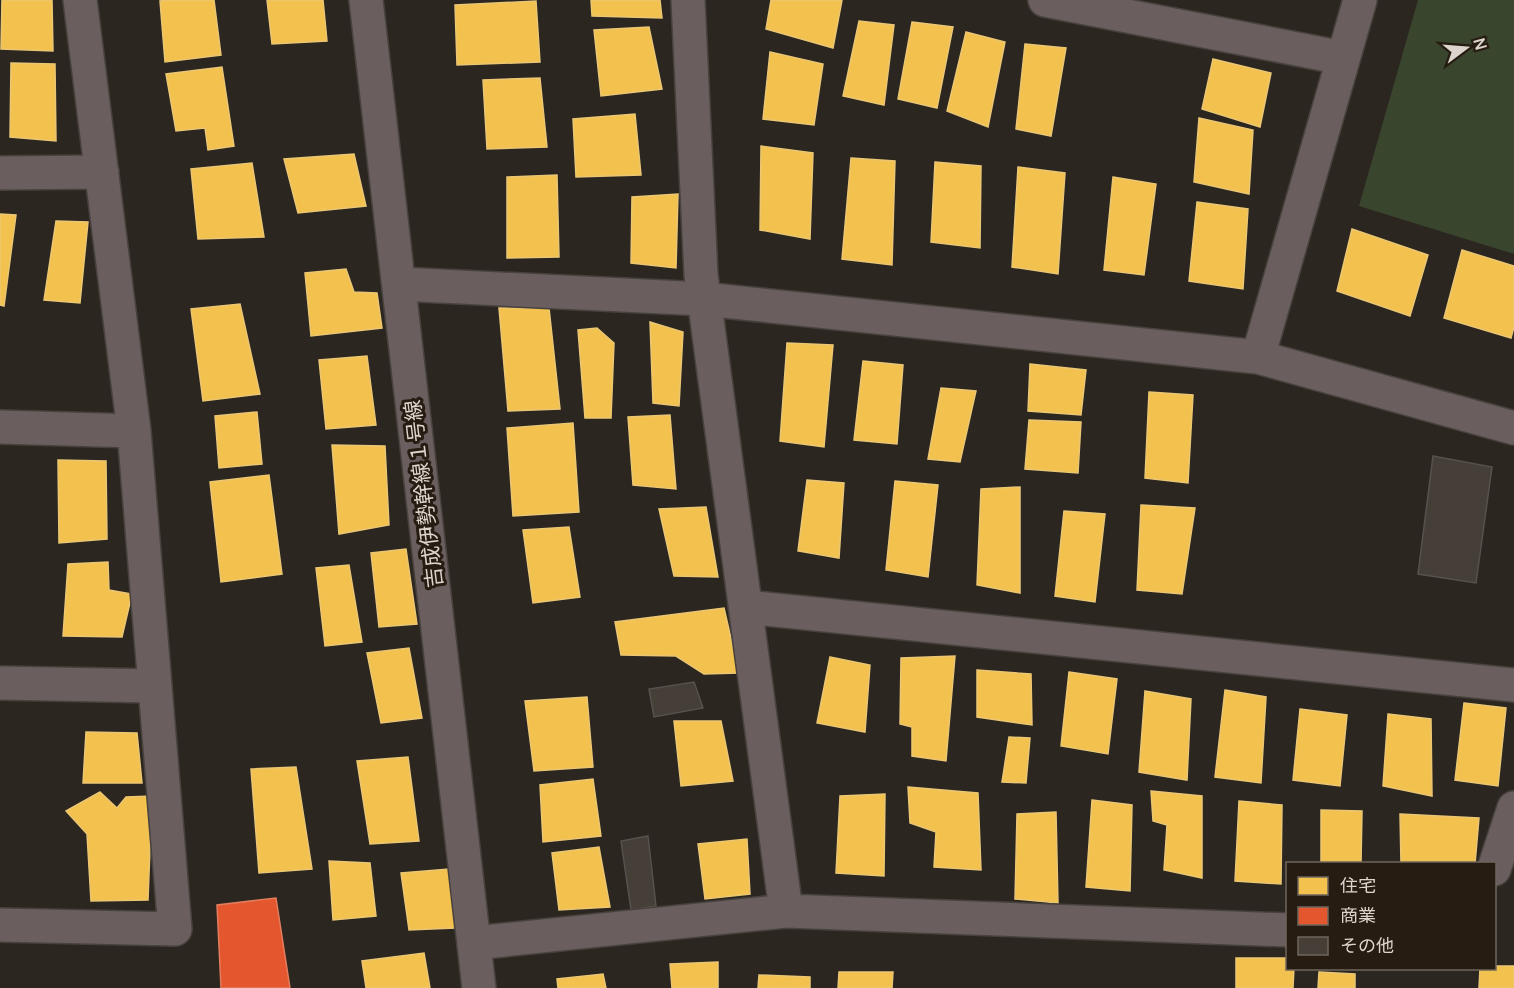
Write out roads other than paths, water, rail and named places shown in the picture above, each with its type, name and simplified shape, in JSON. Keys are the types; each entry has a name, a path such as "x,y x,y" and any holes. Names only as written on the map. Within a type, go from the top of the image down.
{"street":[{"path":"0,925 175,929 134,431 80,0"},
{"name":"吉成伊勢幹線１号線","path":"366,0 479,988"},
{"path":"688,0 700,275 786,911"},
{"path":"1045,0 1343,58"},
{"path":"1258,357 1360,0"},
{"path":"0,173 102,172"},
{"path":"399,284 704,299 1258,357 1514,428"},
{"path":"0,427 134,431"},
{"path":"746,607 1514,685"},
{"path":"0,683 155,686"},
{"path":"1496,863 1514,808"},
{"path":"474,943 786,911 1286,930"}]}
